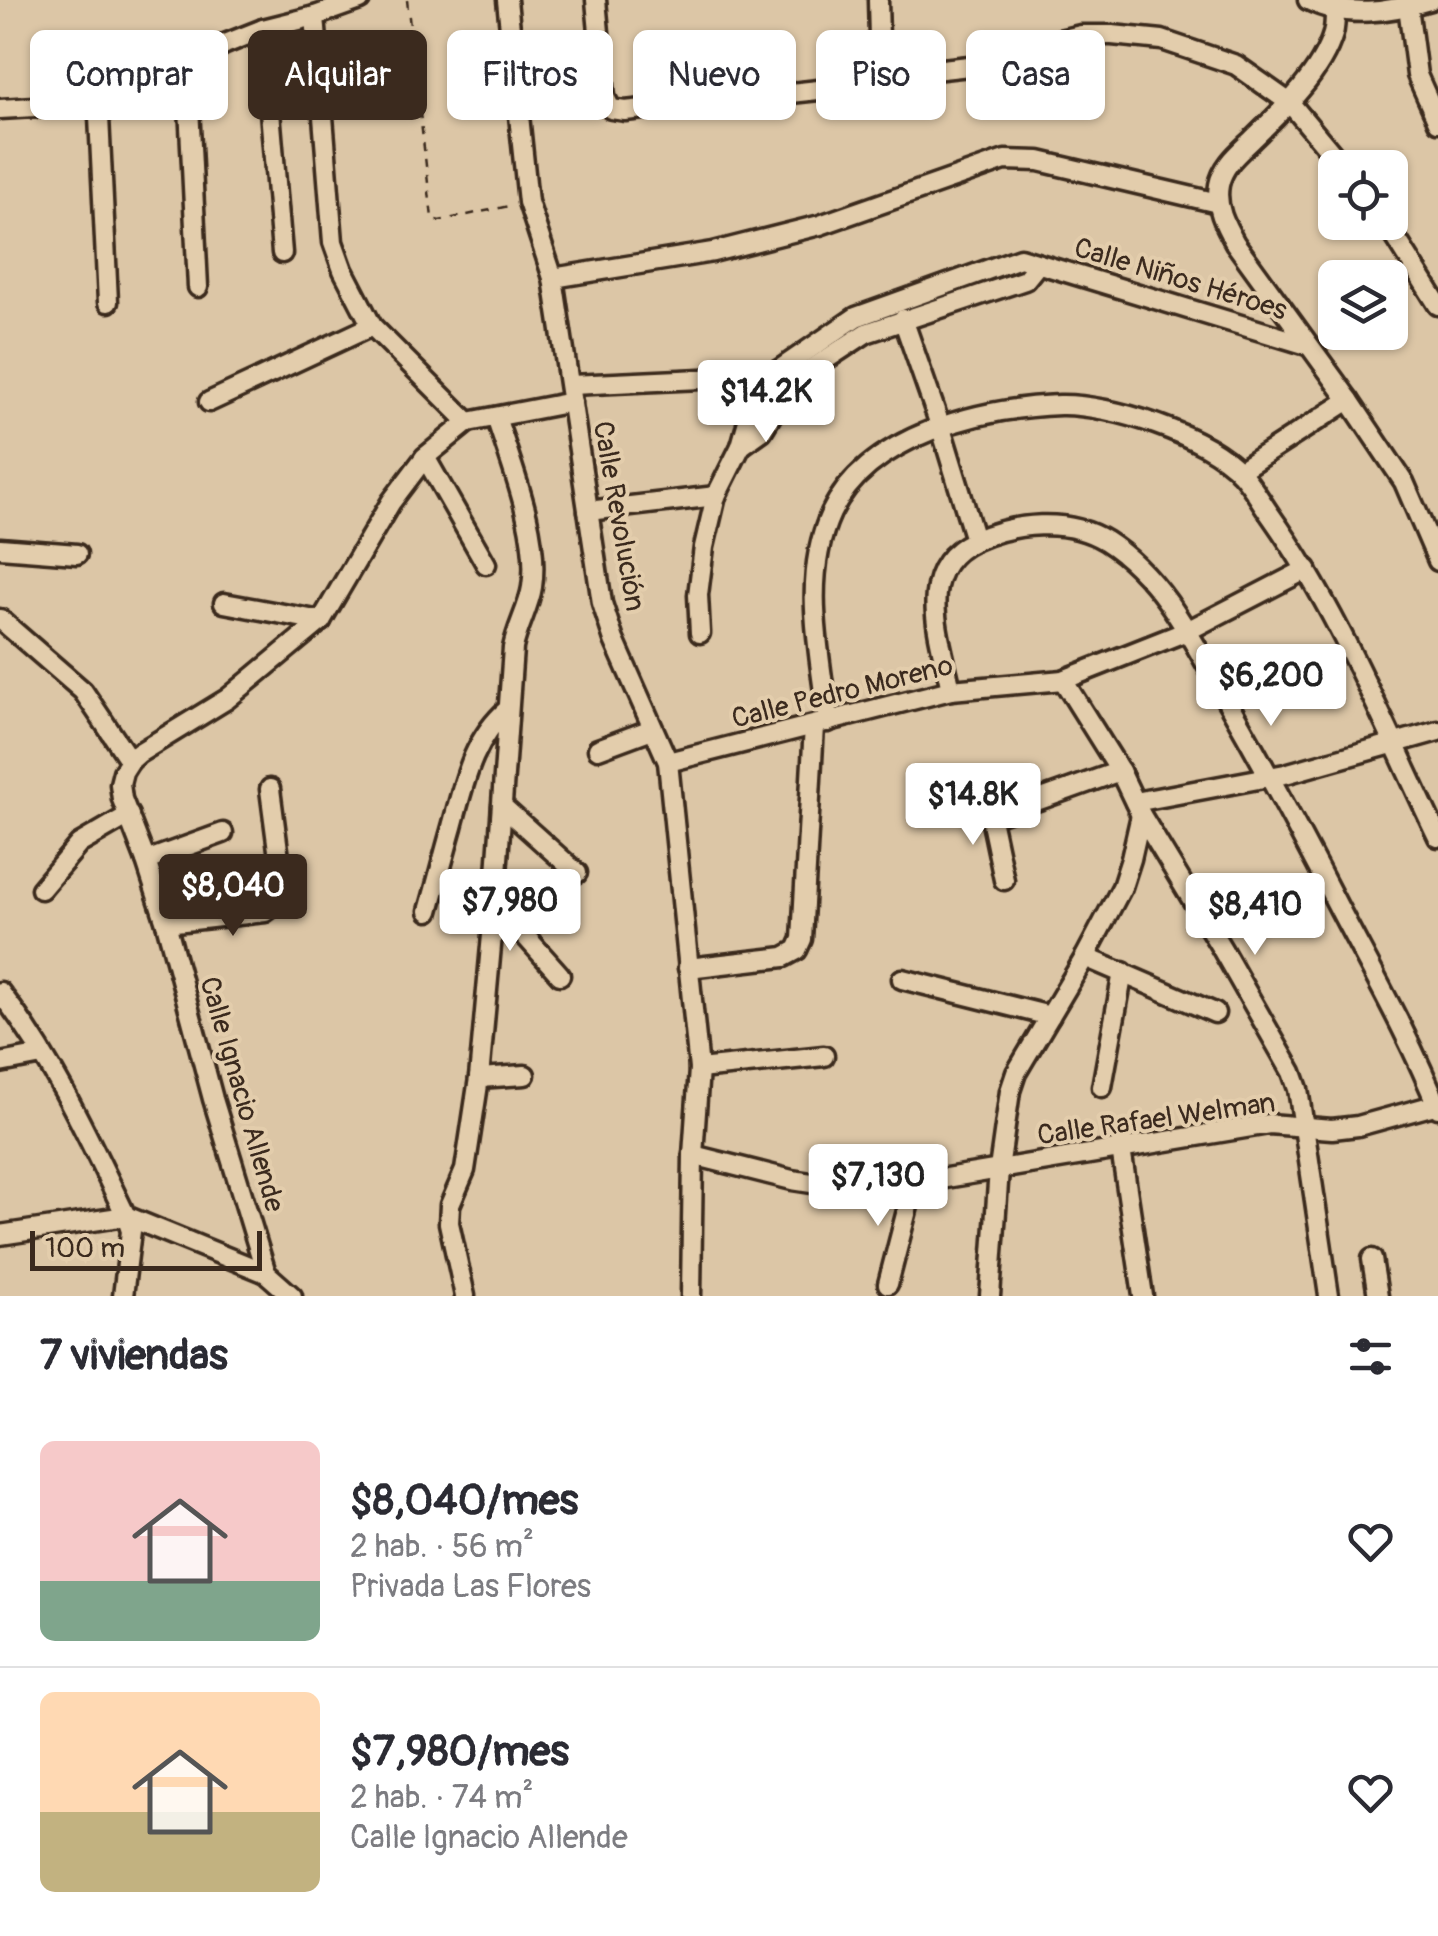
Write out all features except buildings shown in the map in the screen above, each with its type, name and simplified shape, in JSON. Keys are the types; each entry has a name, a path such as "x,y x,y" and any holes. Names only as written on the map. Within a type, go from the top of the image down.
{"street":[{"path":"228,43 263,28 360,0"},
{"name":"Calle Revolución","path":"508,0 528,202 552,278 602,603 614,640 668,762 698,1069 691,1296"},
{"path":"596,0 605,97 611,109 624,111 816,90"},
{"path":"878,0 879,30"},
{"path":"1308,0 1335,11 1372,11 1430,0"},
{"path":"1408,6 1417,75 1438,122"},
{"path":"1335,11 1334,32 1321,60 1290,103 1228,164 1220,183 1218,203 1224,224 1236,243 1404,482 1438,560"},
{"path":"315,16 333,242 343,270 372,326 468,422"},
{"path":"263,28 282,253"},
{"path":"946,68 996,62 1082,35 1162,40 1236,66 1290,103 1329,150"},
{"path":"0,109 30,107"},
{"path":"99,120 108,302"},
{"path":"190,120 198,287"},
{"path":"552,278 713,252 820,225 1004,160 1039,161 1218,203"},
{"path":"1397,240 1438,304"},
{"name":"Calle Niños Héroes","path":"700,633 698,596 704,547 716,496 741,446 748,421 776,372 856,317 1020,258 1307,345"},
{"name":"Calle Niños Héroes","path":"741,446 762,431 784,394 801,376 866,333 1025,280 1038,264"},
{"path":"904,319 975,540"},
{"path":"208,402 372,326"},
{"path":"0,619 82,691 130,760 227,699 322,620 391,502 426,458 468,422 571,393 776,372"},
{"path":"1239,471 1349,400"},
{"path":"688,968 784,957 797,950 802,939 822,724 816,566 832,511 869,466 898,446 940,425 1000,412 1062,405 1162,424 1203,444 1239,471 1307,569 1363,673 1438,837"},
{"path":"466,1296 449,1223 450,1205 465,1170 480,1078 513,648 533,585 524,503 496,417"},
{"path":"426,458 486,564"},
{"path":"588,511 716,496"},
{"path":"951,690 934,593 942,566 951,554 975,540 1020,526 1034,526 1075,529 1102,538 1131,558 1162,593 1187,631 1272,777 1438,1106"},
{"path":"0,548 77,554"},
{"name":"Calle Pedro Moreno","path":"668,762 951,690 1062,680 1187,631 1307,569"},
{"path":"224,603 322,620"},
{"path":"1062,680 1120,771 1292,1072 1329,1296"},
{"path":"429,911 468,766 481,739 508,709"},
{"path":"598,749 652,728"},
{"path":"1138,808 1272,777 1438,731"},
{"name":"Calle Ignacio Allende","path":"130,760 120,784 122,798 166,923 213,1099 266,1273"},
{"path":"1004,880 992,823 994,816 1120,771"},
{"path":"166,923 265,912 278,903 283,888 270,789"},
{"path":"502,806 578,873"},
{"path":"990,1296 1010,1091 1016,1073 1122,887 1132,859 1138,808"},
{"path":"41,889 79,844 129,816"},
{"path":"146,861 223,833"},
{"path":"495,902 560,974"},
{"path":"1085,957 1215,1013"},
{"path":"1102,1087 1123,972"},
{"path":"902,979 1050,1016"},
{"path":"0,992 9,1021 42,1055 78,1117 126,1216 131,1231 123,1296"},
{"path":"0,1062 42,1055"},
{"path":"698,1069 824,1056"},
{"path":"480,1078 525,1075"},
{"name":"Calle Rafael Welman","path":"694,1155 792,1180 870,1192 1269,1124 1332,1129 1358,1126 1438,1106"},
{"path":"1121,1149 1143,1296"},
{"path":"888,1284 913,1187"},
{"path":"0,1234 126,1216 266,1273 292,1296"},
{"path":"1372,1259 1378,1296"}],"path":[{"path":"407,0 432,218 439,221 528,202"}]}
